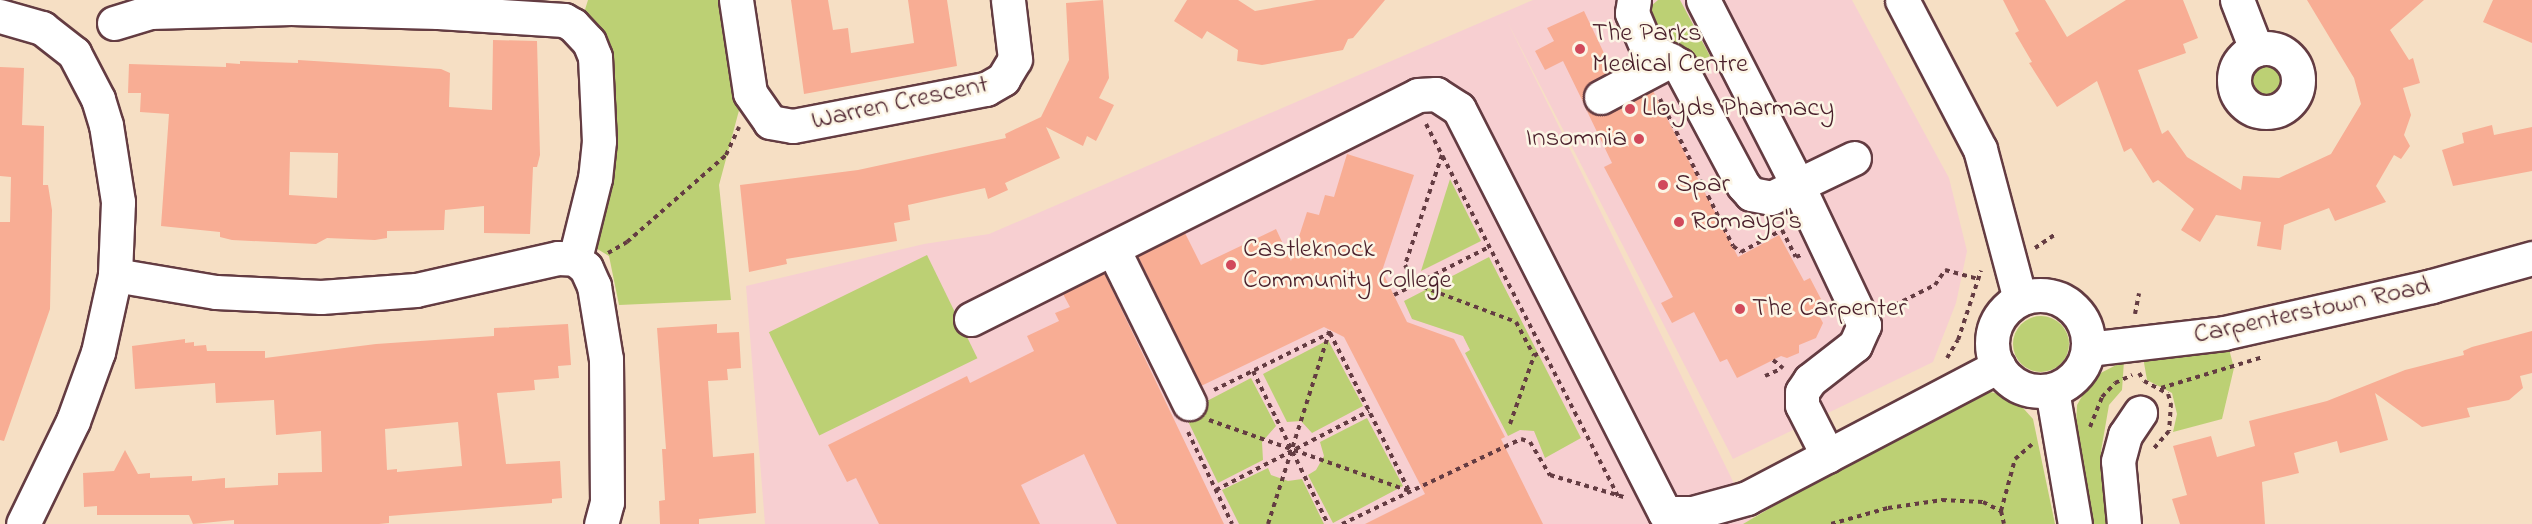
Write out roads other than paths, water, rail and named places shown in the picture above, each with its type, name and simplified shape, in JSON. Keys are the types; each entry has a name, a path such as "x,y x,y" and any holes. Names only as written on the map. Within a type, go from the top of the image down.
{"street":[{"name":"Warren Crescent","path":"736,0 750,93 770,122 794,126 986,89 1003,79 1015,59 1008,0"},
{"path":"1634,0 1632,13 1647,48 1671,60 1689,80 1743,185 1751,194 1771,198 1854,158"},
{"path":"1703,0 1861,316 1860,339 1810,380 1802,393 1802,405 1828,456"},
{"path":"1902,0 1980,149 2020,299"},
{"path":"2237,0 2256,49"},
{"path":"114,23 150,12 291,8 438,12 564,20 573,25 590,42 595,57 599,141 594,182 590,261 586,268 594,286 606,359 607,502 601,524"},
{"path":"0,16 36,25 63,42 90,81 112,151 118,202 115,276 94,365 73,421 23,524"},
{"path":"1601,97 1671,60"},
{"path":"971,319 1412,99 1436,94 1460,109 1573,331 1653,512 1693,513 1747,498 1998,366"},
{"path":"1113,249 1183,406"},
{"path":"115,276 216,292 321,297 416,290 558,258 590,261"},
{"name":"Carpenterstown Road","path":"2088,349 2224,333 2432,286 2532,258"},
{"path":"2038,295 2064,301 2083,321 2088,349 2074,378 2052,390 2019,387 1998,366 1992,346 1994,327 2004,310 2020,299 2038,295"},
{"path":"2052,390 2073,437 2075,524"},
{"path":"2124,524 2118,460 2125,435 2140,413"}],"place":[{"name":"The Parks Medical Centre","path":"1580,49"},
{"name":"Lloyds Pharmacy","path":"1630,109"},
{"name":"Insomnia","path":"1639,139"},
{"name":"Spar","path":"1663,185"},
{"name":"Romayo's","path":"1679,222"},
{"name":"Castleknock Community College","path":"1231,265"},
{"name":"The Carpenter","path":"1740,309"}]}
